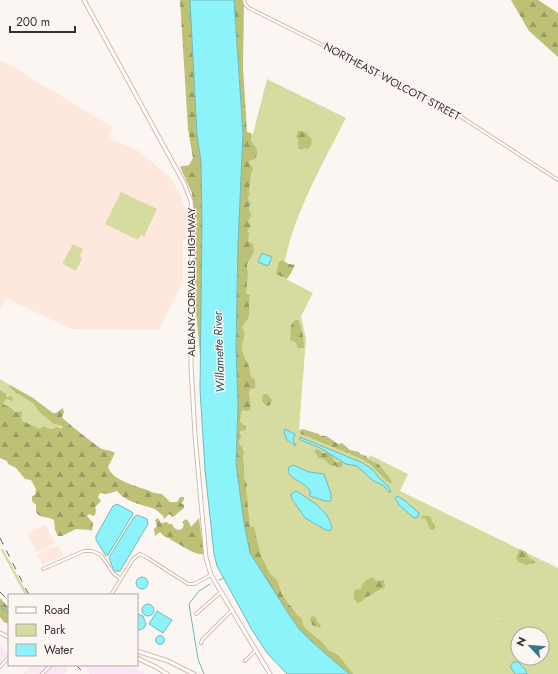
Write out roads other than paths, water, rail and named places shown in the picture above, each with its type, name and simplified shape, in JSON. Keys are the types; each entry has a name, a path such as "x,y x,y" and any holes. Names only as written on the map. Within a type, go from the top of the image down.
{"highway":[{"name":"ALBANY-CORVALLIS HIGHWAY","path":"84,0 184,183 191,201 191,366 195,435 207,563 211,575 270,674"},
{"path":"138,652 168,661 194,674"},
{"path":"138,658 167,674"}],"street":[{"name":"NORTHEAST WOLCOTT STREET","path":"244,0 245,4 249,8 446,107 558,180"},
{"path":"43,569 84,551 92,552 101,555 114,574 121,579"},
{"path":"112,594 133,559 140,554 188,584 194,584 211,575"},
{"path":"196,614 221,592"},
{"path":"201,643 202,640 232,610"},
{"path":"245,661 256,650"},
{"path":"0,667 8,658"},
{"path":"42,674 50,666"}],"water":[{"name":"Willamette River","path":"190,0 234,0 243,134 238,243 236,348 238,405 236,464 244,523 250,553 299,629 349,674 287,674 267,653 252,630 217,566 214,554 205,470 200,389 202,224 201,161 197,135"},
{"path":"262,253 272,257 268,266 258,262"},
{"path":"285,429 295,434 293,440 296,446 287,440 284,432"},
{"path":"300,437 363,463 373,470 388,486 391,492 389,492 384,486 372,480 357,466 346,464 320,448 299,439"},
{"path":"293,465 309,472 324,474 331,494 331,501 325,501 310,496 310,490 288,473 289,467"},
{"path":"296,491 313,502 323,511 330,522 332,528 330,531 305,518 292,499 291,494"},
{"path":"397,496 419,513 418,517 414,518 399,505 395,498"},
{"path":"117,504 133,514 106,556 96,540 96,536 113,506"},
{"path":"137,515 147,519 148,524 120,571 114,571 109,558 134,517"},
{"path":"140,577 144,577 148,583 144,589 140,589 136,585 136,581"},
{"path":"146,604 150,604 154,610 150,616 146,616 142,612 142,608"},
{"path":"157,611 172,620 163,633 149,624"},
{"path":"138,614 143,616 146,624 144,628 138,631"},
{"path":"160,635 165,640 160,645 155,640"},
{"path":"510,666 522,666 527,674 515,674"}],"waterway":[{"path":"219,580 224,578"},
{"path":"204,674 198,659 189,604 199,591 210,584"},
{"path":"0,606 8,614"}],"railway":[{"path":"0,538 28,594"},
{"path":"0,592 8,600"},
{"path":"77,666 85,674"}]}
